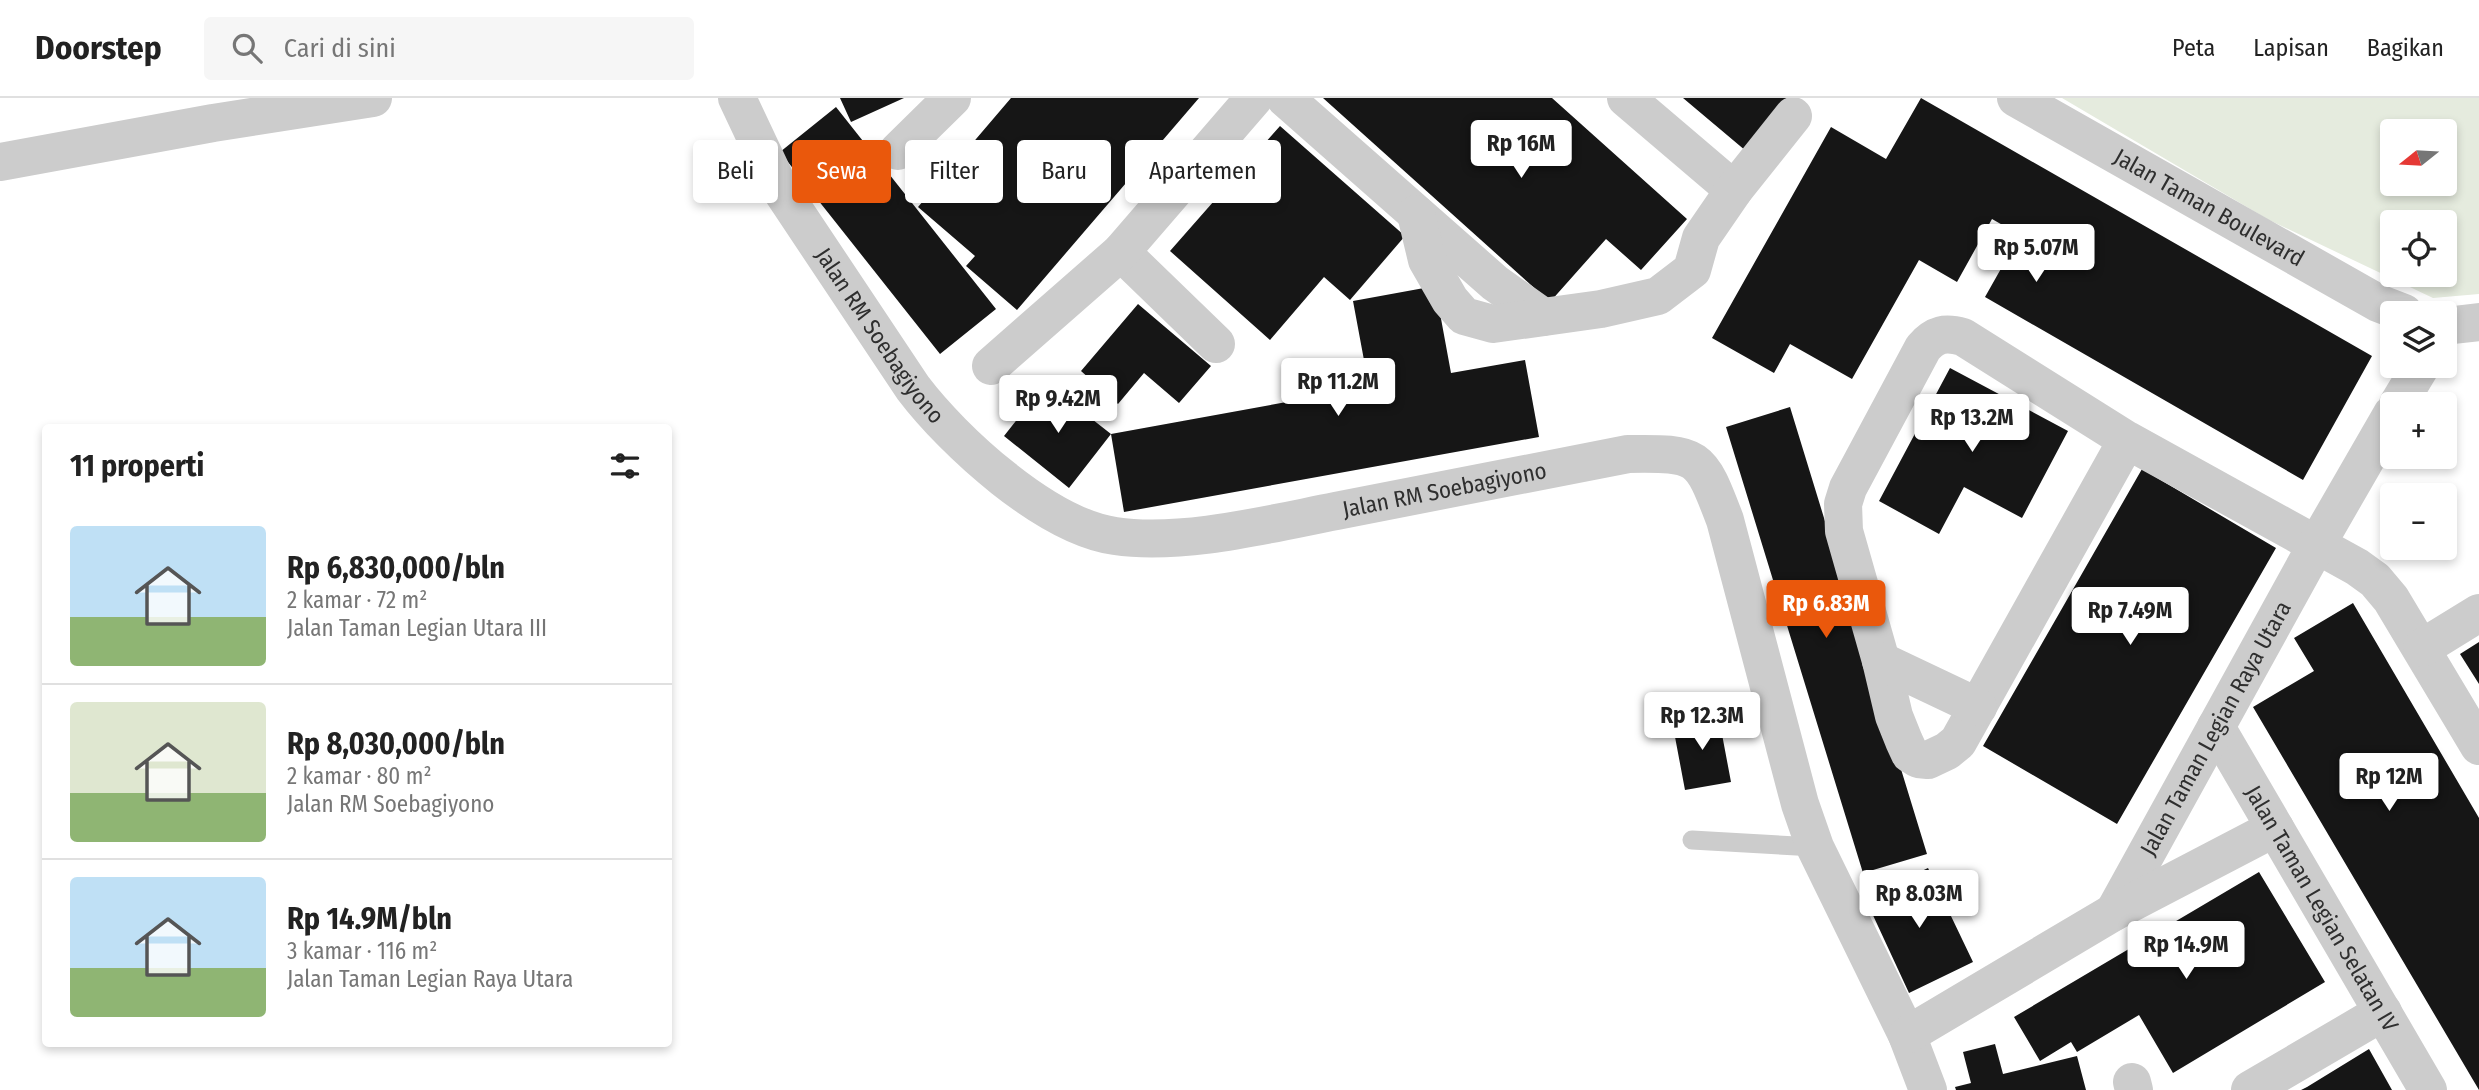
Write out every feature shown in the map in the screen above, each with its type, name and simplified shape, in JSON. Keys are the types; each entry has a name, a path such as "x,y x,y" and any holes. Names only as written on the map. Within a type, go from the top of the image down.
{"street":[{"path":"0,162 213,123 373,98"},
{"name":"Jalan RM Soebagiyono","path":"737,98 779,187 933,414 1033,502 1071,522 1114,536 1177,538 1251,528 1628,454 1672,453 1692,459 1712,485 1726,520 1800,804 1815,847 1907,1035 1928,1090"},
{"path":"898,151 952,98"},
{"path":"991,366 1121,252 1254,98"},
{"path":"1285,98 1495,283 1543,317 1601,309 1658,296 1692,271 1701,238 1734,190 1793,116"},
{"path":"1626,98 1734,190"},
{"name":"Jalan Taman Boulevard","path":"2016,98 2380,304"},
{"path":"1121,252 1216,344"},
{"path":"2457,324 2479,321"},
{"path":"2127,440 1958,742 1937,757 1927,760 1910,754 1894,716 1844,531 1843,504 1848,488 1923,348 1940,334 1963,337 2127,440 2317,544 2375,580 2391,599 2422,648 2479,746"},
{"name":"Jalan Taman Legian Raya Utara","path":"2114,912 2380,435"},
{"path":"2422,648 2479,613"},
{"path":"1881,661 1978,707"},
{"name":"Jalan Taman Legian Selatan IV","path":"2216,727 2428,1090"},
{"name":"Jalan Taman Legian Raya Utara","path":"1907,1035 2114,912 2275,828"},
{"path":"2250,1090 2383,1012"}],"lane":[{"path":"1692,839 1815,847"}],"shaded area":[{"path":"2062,98 2479,98 2479,294 2433,298 2410,287 2457,287 2457,210 2380,210 2380,273 2269,220"}],"building":[{"path":"840,98 904,98 851,122"},
{"path":"1011,98 1199,98 1163,140 1125,140 1125,184 1111,201 1111,140 1017,140 1017,203 1109,203 1017,310 966,266 975,256 918,207 921,203 1003,203 1003,140 975,140"},
{"path":"1323,98 1552,98 1687,219 1641,270 1606,239 1550,302"},
{"path":"1683,98 1786,98 1788,100 1746,151"},
{"path":"1921,98 2372,356 2303,480 1985,297 2020,235 1992,219 1957,282 1919,260 1852,379 1790,344 1774,373 1712,338 1831,127 1886,159"},
{"path":"836,107 862,140 795,140"},
{"path":"1280,126 1405,236 1350,300 1324,277 1270,340 1170,251 1212,203 1281,203 1281,140 1268,140"},
{"path":"792,142 792,167 780,152"},
{"path":"891,176 905,194 905,203 912,203 996,309 940,354 820,203 891,203"},
{"path":"1435,286 1451,373 1525,360 1539,437 1124,512 1111,434 1369,387 1353,301"},
{"path":"1138,304 1211,366 1179,403 1144,373 1118,404 1081,371"},
{"path":"1950,368 2068,431 2022,518 1964,487 1939,534 1879,501"},
{"path":"1046,383 1111,434 1069,488 1004,436"},
{"path":"1790,407 1927,854 1863,873 1726,427"},
{"path":"2142,469 2276,548 2117,824 1983,746"},
{"path":"2353,603 2479,818 2479,1090 2253,707 2314,671 2294,638"},
{"path":"2479,642 2479,684 2460,654"},
{"path":"1718,713 1731,782 1685,790 1672,721"},
{"path":"1928,868 1973,962 1909,993 1865,898"},
{"path":"2259,872 2325,982 2173,1073 2139,1015 2077,1052 2071,1042 2040,1061 2014,1017"},
{"path":"1995,1044 2003,1074 2077,1056 2086,1090 1956,1090 1955,1087 1971,1083 1963,1052"},
{"path":"2369,1049 2392,1090 2301,1090 2307,1087"}]}
